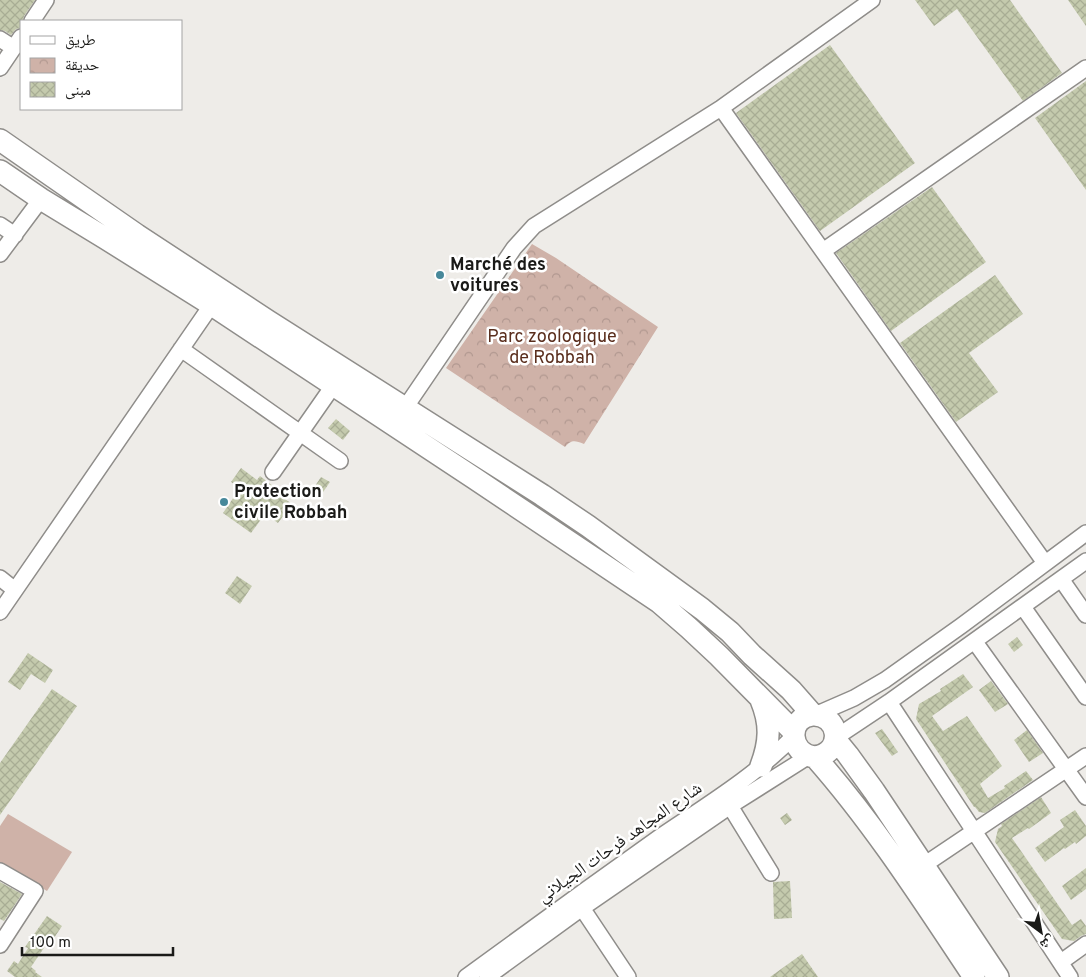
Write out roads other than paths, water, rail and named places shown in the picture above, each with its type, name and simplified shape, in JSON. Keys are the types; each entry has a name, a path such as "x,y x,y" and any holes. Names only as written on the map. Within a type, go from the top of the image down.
{"highway":[{"path":"0,140 137,235 333,386 659,602 689,628 760,697 794,734"},
{"path":"0,171 41,199 105,238 217,297 405,408 573,515 702,609 730,632 814,715 830,722 835,732 833,745 826,754 812,756"},
{"path":"760,697 765,710 768,731 766,753 761,766"},
{"path":"814,715 802,719 799,723 794,734 794,742 800,751 812,756 846,793 892,855 974,977"},
{"path":"835,739 870,784 998,977"}],"street":[{"path":"33,20 45,0"},
{"path":"405,408 514,248 534,226 721,108 872,0"},
{"path":"0,39 17,43 0,68"},
{"path":"823,251 1086,68"},
{"path":"721,108 1045,563"},
{"path":"0,254 41,199"},
{"path":"0,225 14,235"},
{"path":"0,612 217,297"},
{"path":"181,349 340,461"},
{"path":"273,472 333,386"},
{"path":"814,715 854,698 885,680 1086,533"},
{"path":"835,739 975,642 1086,561"},
{"path":"0,578 15,590"},
{"path":"1061,579 1086,616"},
{"path":"1023,607 1086,697"},
{"path":"975,642 1086,797"},
{"path":"889,702 1070,977"},
{"name":"شارع المجاهد فرحات الجيلاني","path":"466,977 596,882 761,766 779,751 794,734"},
{"name":"شارع المجاهد فرحات الجيلاني","path":"487,977 582,908 730,806 812,756"},
{"path":"924,865 1086,756"},
{"path":"730,806 771,873"},
{"path":"0,871 35,891 4,929 0,945"},
{"path":"582,908 628,977"},
{"path":"1061,962 1086,944"}],"place":[{"name":"Marché des voitures","path":"440,275"},
{"name":"Protection civile Robbah","path":"224,502"}],"park label":[{"name":"Parc zoologique de Robbah","path":"552,347"}]}
